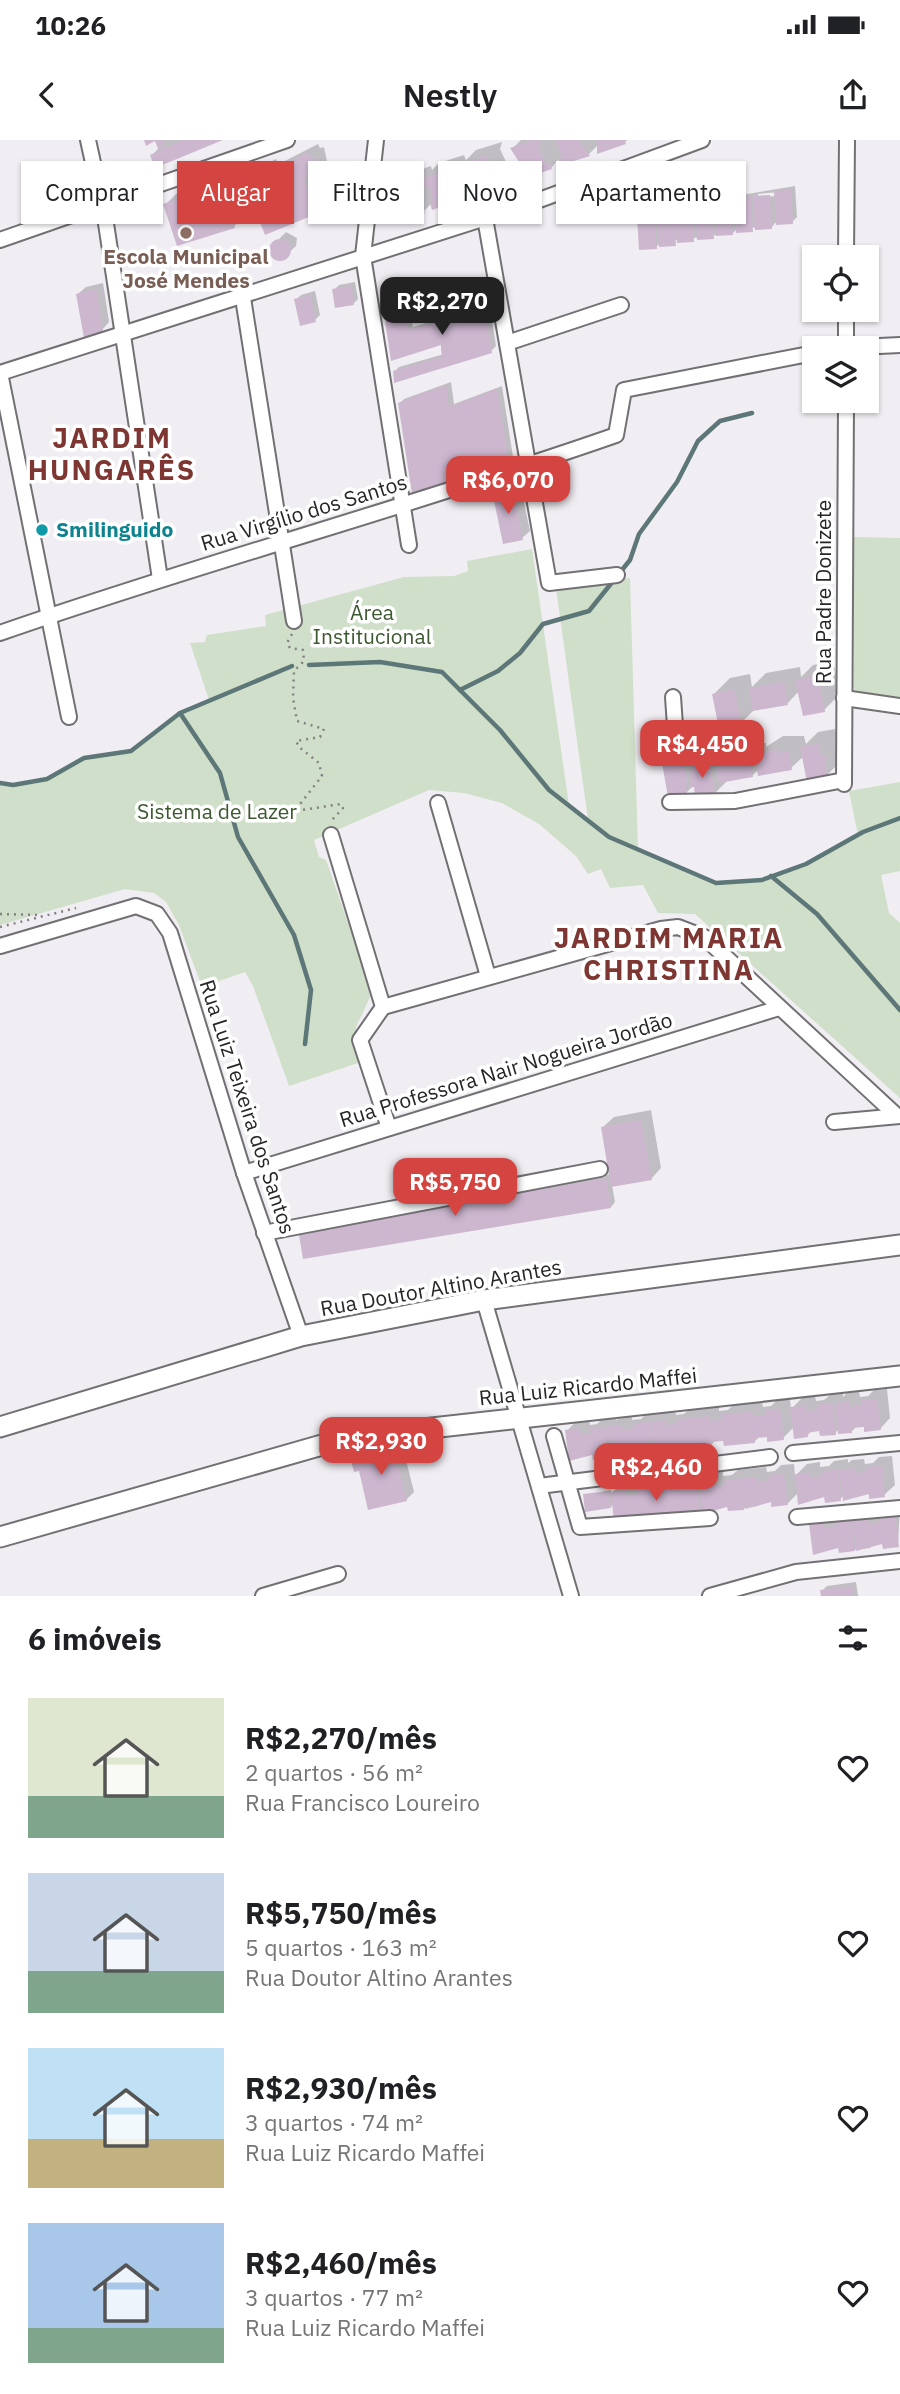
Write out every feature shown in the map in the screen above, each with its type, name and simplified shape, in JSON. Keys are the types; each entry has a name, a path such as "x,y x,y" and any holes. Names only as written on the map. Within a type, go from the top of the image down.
{"street":[{"path":"88,140 93,161"},
{"path":"163,185 287,140"},
{"path":"376,140 363,256 408,545"},
{"path":"542,198 702,140"},
{"path":"846,245 847,140"},
{"path":"0,240 49,224"},
{"path":"107,224 160,579"},
{"path":"69,717 0,373 123,332 243,298 466,224"},
{"path":"486,224 549,583 617,575"},
{"path":"243,298 294,621"},
{"path":"507,343 621,305"},
{"path":"879,346 900,345"},
{"name":"Rua Virgílio dos Santos","path":"0,633 160,579 529,465 616,435 624,390 802,355"},
{"name":"Rua Padre Donizete","path":"670,802 735,801 844,782 846,413"},
{"path":"673,697 676,740"},
{"path":"844,698 900,706"},
{"path":"438,803 488,976"},
{"path":"330,829 383,1007"},
{"name":"Rua Luiz Teixeira dos Santos","path":"0,946 136,906 157,914 170,933 244,1173 301,1336"},
{"path":"389,1128 360,1040 383,1007 488,976 678,927 704,936 899,1116"},
{"name":"Rua Professora Nair Nogueira Jordão","path":"244,1173 779,1008"},
{"path":"834,1122 899,1116"},
{"path":"264,1233 600,1170"},
{"name":"Rua Doutor Altino Arantes","path":"0,1427 301,1336 484,1300 900,1245"},
{"path":"484,1300 571,1596"},
{"name":"Rua Luiz Ricardo Maffei","path":"0,1537 350,1437 900,1376"},
{"path":"554,1436 580,1527 710,1518"},
{"path":"793,1453 900,1443"},
{"path":"539,1486 566,1480 770,1457"},
{"path":"797,1517 900,1508"},
{"path":"710,1596 796,1572 900,1561"},
{"path":"263,1596 338,1574"}],"path":[{"path":"294,621 288,643 290,648 303,650 304,661 294,671 293,698 298,722 324,729 320,737 296,741 299,747 319,763 322,776 297,808 302,810 341,804 343,808 330,829"},
{"path":"0,914 47,915 0,927"}],"green space":[{"path":"853,537 900,538 900,698 863,695 854,689"},
{"path":"532,549 569,805 588,820 556,588 630,578 638,850 709,881 754,881 790,870 858,835 849,791 900,782 900,871 881,875 889,913 900,923 900,1098 695,914 658,913 643,885 610,888 601,869 588,874 576,856 539,824 502,803 464,793 429,790 314,840 319,857 326,860 369,983 370,997 356,1027 361,1062 289,1086 253,986 245,972 202,987 179,925 166,902 154,893 125,889 0,925 0,783 13,785 47,779 84,758 131,751 180,713 209,700 190,643 205,642 207,635 266,626 265,615 404,577 454,576 468,571 467,561"}],"building":[{"path":"144,140 162,140 165,147 158,149 155,141 146,146"},
{"path":"183,140 223,140 163,165 163,161 152,161 150,155"},
{"path":"540,140 542,144 538,146 545,164 549,163 552,169 542,172 542,161 518,161 510,148"},
{"path":"556,140 578,140 590,156 574,161 559,161 562,157"},
{"path":"597,140 625,140 626,144 597,154"},
{"path":"308,153 314,161 308,161 308,179 304,180 308,190 308,217 294,223 294,161"},
{"path":"487,156 489,161 471,161"},
{"path":"438,173 438,208 432,210 430,203 434,202 428,186 424,187 424,178"},
{"path":"791,190 793,224 776,225 774,191"},
{"path":"770,195 772,229 755,230 753,196"},
{"path":"746,198 751,198 753,232 736,233 735,224 746,224"},
{"path":"177,199 177,224 234,224 235,228 177,246 163,204"},
{"path":"261,224 292,224 265,235"},
{"path":"637,224 655,224 657,249 639,250"},
{"path":"658,224 675,224 676,246 659,247"},
{"path":"676,224 693,224 694,242 677,243"},
{"path":"696,224 713,224 714,239 697,240"},
{"path":"715,224 732,224 733,235 716,236"},
{"path":"280,239 288,242 291,250 288,258 280,261 272,258 269,250 272,242"},
{"path":"351,286 354,305 335,308 332,289"},
{"path":"96,289 103,331 84,338 76,294"},
{"path":"482,291 492,353 394,383 393,371 442,357 441,345 391,361 385,321 405,315 408,330 437,322 435,306"},
{"path":"310,295 316,322 300,326 294,299"},
{"path":"446,385 449,407 497,389 509,463 412,494 398,403"},
{"path":"512,487 523,540 503,544 492,491"},
{"path":"818,676 825,712 803,716 795,680"},
{"path":"784,682 788,705 753,711 749,688"},
{"path":"734,689 742,725 719,729 712,694"},
{"path":"819,744 821,755 825,755 826,778 807,782 800,747"},
{"path":"776,749 777,753 789,751 792,770 758,776 755,757"},
{"path":"738,757 738,760 750,758 753,777 719,783 716,764"},
{"path":"682,760 688,782 685,783 687,794 668,797 662,763"},
{"path":"710,761 715,796 695,798 694,787 690,788 691,764"},
{"path":"641,1120 652,1180 611,1187 601,1127"},
{"path":"606,1178 611,1208 303,1259 298,1229"},
{"path":"877,1399 881,1430 864,1432 864,1427 852,1428 852,1433 838,1434 835,1403 849,1402 850,1407 862,1405 862,1400"},
{"path":"833,1403 836,1435 820,1436 819,1431 807,1433 808,1437 794,1439 790,1407 805,1406 805,1411 818,1410 817,1405"},
{"path":"780,1408 784,1440 767,1442 767,1437 755,1438 755,1443 724,1446 723,1441 711,1442 712,1447 680,1450 680,1445 668,1447 668,1451 654,1453 651,1422 665,1420 666,1425 678,1424 678,1419 709,1416 709,1421 722,1420 721,1414 737,1413 740,1442 738,1413 752,1411 753,1416 765,1415 765,1410"},
{"path":"650,1422 653,1454 637,1455 636,1450 624,1451 625,1456 610,1457 607,1426 622,1425 622,1430 635,1428 634,1423"},
{"path":"606,1426 609,1458 593,1460 592,1455 569,1461 565,1430 579,1428 580,1434 591,1433 590,1428"},
{"path":"400,1446 403,1460 397,1462 407,1501 368,1510 359,1471 354,1472 350,1457"},
{"path":"882,1465 885,1497 869,1499 869,1494 843,1501 839,1470 854,1468 855,1473 867,1472 866,1467"},
{"path":"838,1469 841,1501 825,1503 824,1497 798,1505 795,1474 810,1472 810,1477 823,1476 822,1471"},
{"path":"784,1474 788,1505 771,1507 771,1502 745,1509 744,1499 744,1510 728,1511 727,1507 702,1514 698,1483 713,1481 713,1486 726,1485 725,1480 756,1477 757,1482 769,1480 769,1475"},
{"path":"697,1482 700,1514 684,1516 684,1511 672,1512 672,1517 641,1521 640,1515 628,1517 629,1521 614,1523 611,1492 625,1490 626,1495 638,1494 638,1489 653,1487 655,1500 654,1487 669,1485 670,1490 682,1489 681,1484"},
{"path":"609,1491 611,1508 585,1512 583,1494"},
{"path":"895,1516 899,1547 883,1549 882,1544 856,1551 853,1520 868,1519 868,1524 880,1522 880,1517"},
{"path":"852,1520 855,1551 839,1553 838,1548 813,1555 809,1524 824,1523 824,1528 837,1526 836,1521"},
{"path":"852,1586 853,1596 821,1596 820,1590"}],"waterway":[{"path":"460,690 498,671 520,653 543,624 589,611 630,560 639,534 677,482 698,441 720,421 752,413"},
{"path":"309,665 380,662 442,672 500,730 549,790 609,837 716,883 762,880 806,864 863,832 900,818"},
{"path":"0,783 13,785 47,779 84,758 131,751 180,713 292,666"},
{"path":"180,713 220,773 238,837 294,935 311,990 305,1044"},
{"path":"771,876 817,914 900,1010"}],"place":[{"name":"Escola Municipal José Mendes","path":"186,233"},
{"name":"Smilinguido","path":"42,530"}],"district":[{"name":"JARDIM HUNGARÊS","path":"112,454"},
{"name":"JARDIM MARIA CHRISTINA","path":"669,954"}],"park label":[{"name":"Área Institucional","path":"372,625"},
{"name":"Sistema de Lazer","path":"217,812"}]}
